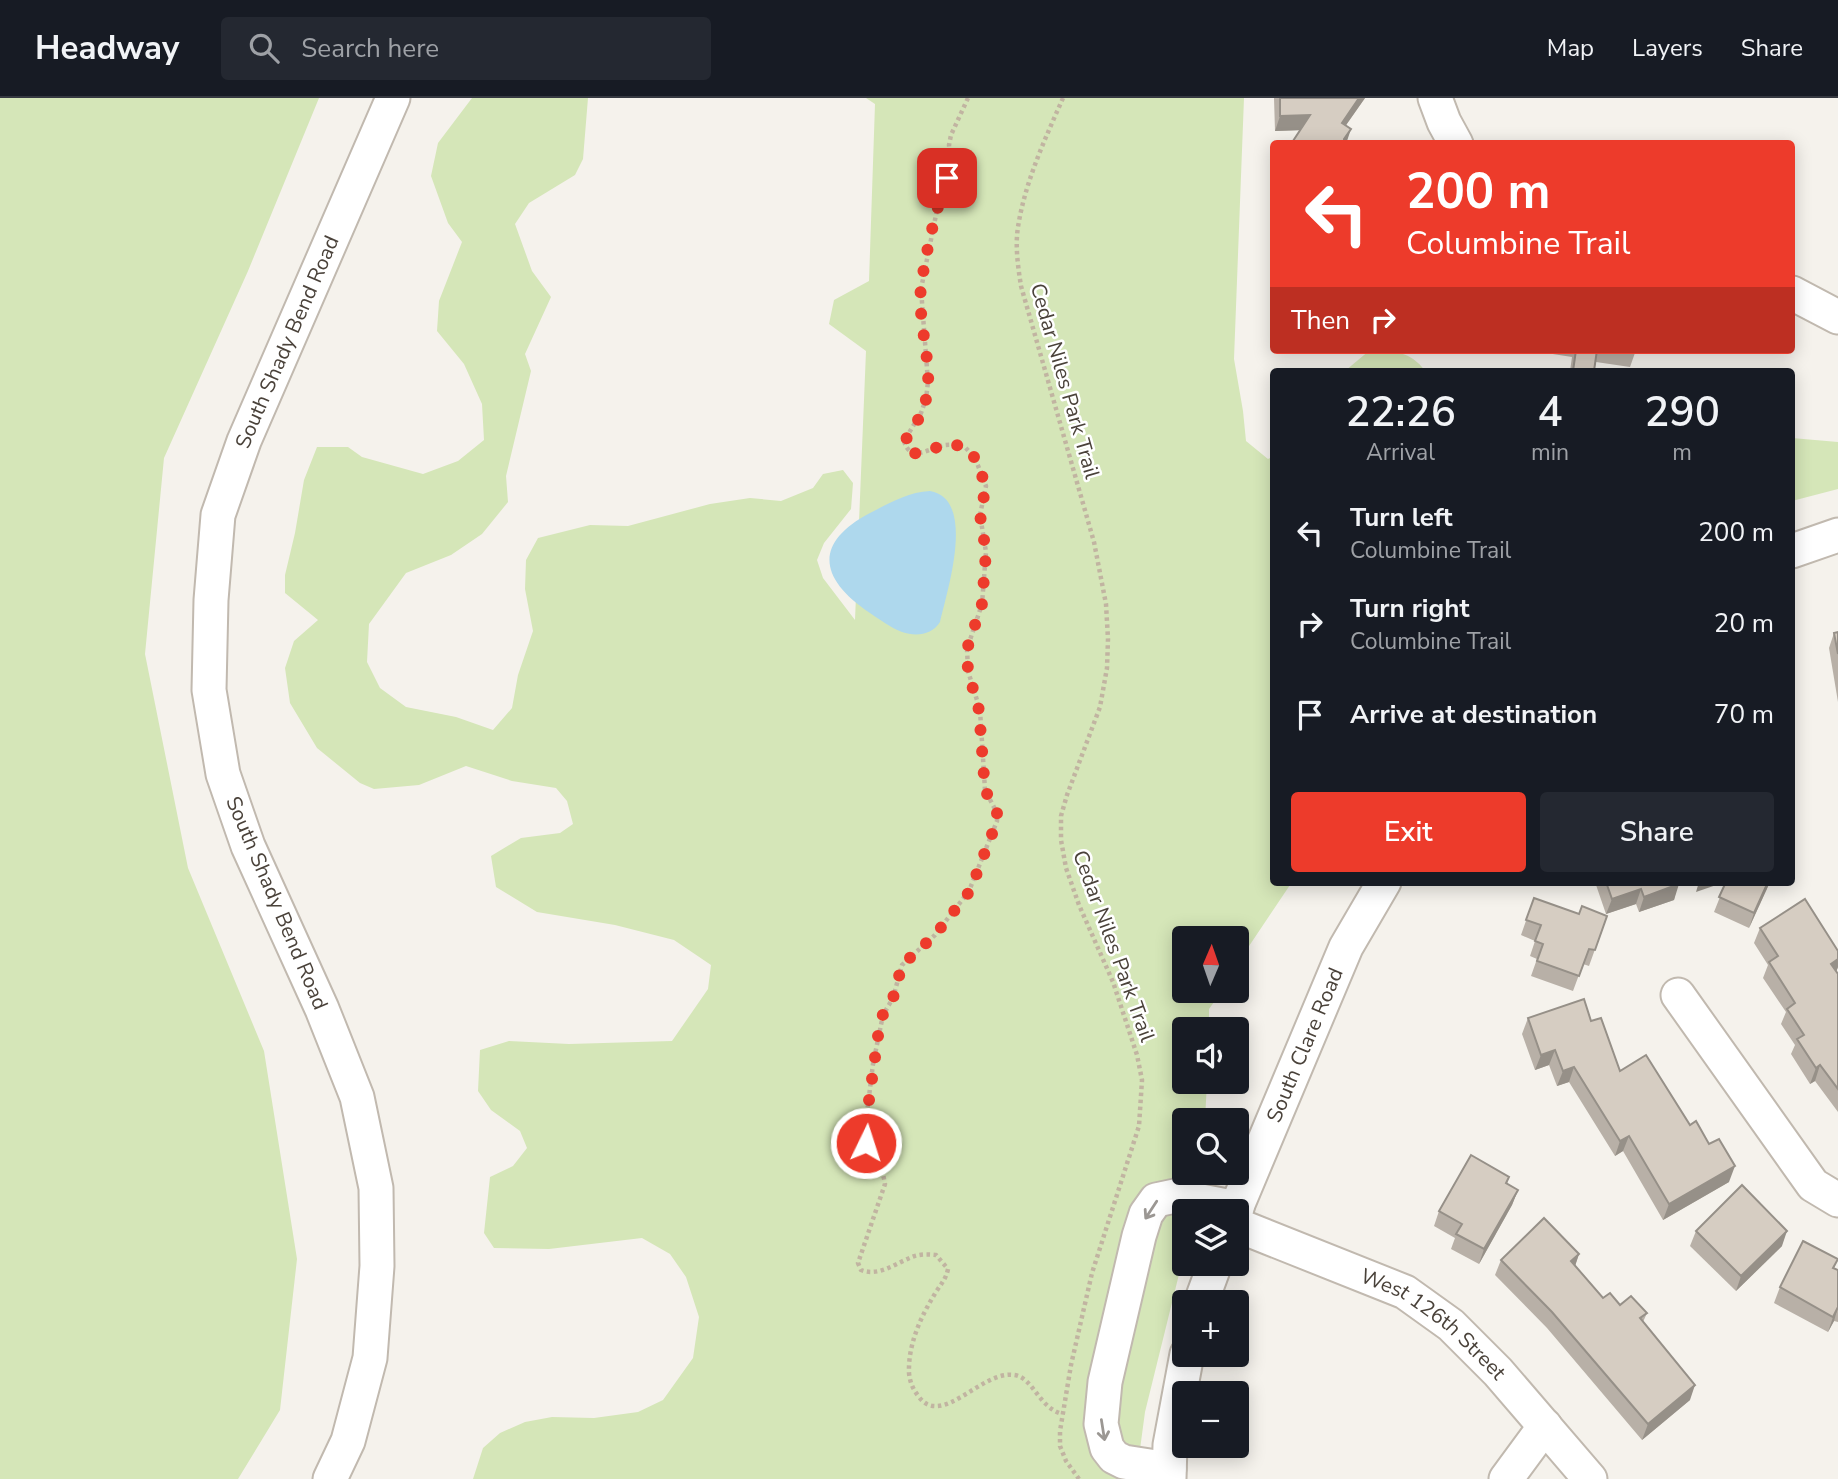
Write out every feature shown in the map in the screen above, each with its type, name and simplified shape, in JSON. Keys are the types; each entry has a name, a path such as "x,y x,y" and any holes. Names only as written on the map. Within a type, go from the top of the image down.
{"street":[{"name":"South Shady Bend Road","path":"330,1479 348,1441 370,1358 377,1266 376,1188 357,1097 322,1009 248,846 223,774 209,690 211,600 218,515 244,441 393,98"},
{"path":"1436,98 1454,140"},
{"path":"1795,295 1838,317"},
{"path":"1795,550 1838,535"},
{"name":"South Clare Road","path":"1243,1199 1346,947 1382,886"},
{"path":"1678,995 1813,1185 1838,1200"},
{"name":"West 126th Street","path":"1169,1474 1114,1457 1107,1448 1101,1424 1105,1382 1146,1214 1156,1200 1175,1196 1185,1199"},
{"name":"West 126th Street","path":"1249,1221 1405,1292 1451,1325 1498,1372 1590,1479"},
{"path":"1169,1474 1170,1445 1185,1367"},
{"path":"1506,1479 1545,1426"}],"path":[{"path":"968,98 951,135 951,167 938,205 921,289 928,382 926,399 904,442 906,449 921,454 940,446 964,446 975,458 986,486 980,515 986,552 982,604 967,649 968,671 979,710 985,790 997,813 997,821 970,891 935,935 902,965 893,998 883,1014 873,1064 865,1129 866,1143 883,1174 885,1184 858,1263 861,1270 869,1273 884,1270 912,1257 936,1255 948,1269 947,1277 922,1317 909,1358 910,1383 928,1406 944,1406 979,1385 1007,1374 1023,1378 1045,1405 1062,1414"},
{"name":"Cedar Niles Park Trail","path":"1063,98 1032,172 1017,228 1017,260 1021,286 1094,542 1106,604 1108,639 1100,707 1067,795 1061,816 1061,841 1066,868 1112,982 1137,1055 1142,1080 1142,1104 1132,1150 1092,1273 1062,1414 1060,1446 1066,1461 1079,1479"}],"green space":[{"path":"0,98 319,98 248,271 164,458 145,654 188,868 264,1051 297,1259 280,1410 238,1479 0,1479"},
{"path":"472,98 588,98 583,159 575,175 529,203 515,224 532,271 551,297 525,354 531,371 506,476 508,502 482,534 451,555 406,573 369,624 367,662 380,688 406,707 456,717 493,730 512,708 518,675 533,631 525,589 526,560 538,538 590,525 628,526 710,504 750,498 781,501 813,488 823,474 843,470 853,483 851,509 824,543 817,560 823,578 855,620 866,351 829,324 834,300 869,281 875,104 866,98 1244,98 1234,359 1246,441 1270,458 1270,886 1289,886 1250,945 1250,926 1172,926 1172,1003 1213,1003 1209,1009 1209,1017 1172,1017 1172,1094 1206,1094 1206,1108 1172,1108 1172,1185 1200,1185 1198,1199 1172,1199 1172,1276 1179,1276 1175,1290 1172,1290 1172,1303 1145,1412 1136,1479 473,1479 483,1448 500,1433 525,1422 552,1417 594,1418 638,1412 663,1400 693,1358 699,1317 686,1277 670,1254 642,1238 549,1249 494,1248 484,1233 490,1177 513,1166 527,1148 520,1131 491,1110 478,1091 480,1050 509,1041 569,1044 672,1041 708,989 711,965 674,940 615,925 537,912 496,887 491,856 521,838 560,833 573,824 567,801 556,788 512,781 466,766 419,785 374,789 360,783 317,748 290,703 285,668 294,641 318,620 285,593 285,575 304,480 317,447 348,447 362,457 423,474 458,461 484,440 482,404 464,364 437,331 439,301 462,242 448,223 431,176 438,143"},
{"path":"1365,354 1401,354 1413,359 1422,368 1349,368"},
{"path":"1795,438 1838,442 1838,489 1795,500"}],"water":[{"path":"930,491 944,498 952,510 956,528 955,548 940,622 933,630 913,634 889,626 853,600 840,587 830,561 832,549 839,536 852,525 899,499"}],"building":[{"path":"1280,98 1359,98 1342,123 1351,129 1344,140 1294,140 1310,115 1280,116"},
{"path":"1575,354 1596,354 1594,368 1573,368"},
{"path":"1838,632 1838,654 1834,633"},
{"path":"1607,886 1674,886 1644,897 1641,889 1612,899"},
{"path":"1724,886 1766,886 1754,913 1719,897"},
{"path":"1534,898 1579,914 1582,906 1607,916 1595,950 1589,949 1579,976 1537,961 1543,944 1535,941 1541,925 1526,920"},
{"path":"1805,899 1838,951 1838,959 1831,964 1838,974 1838,1089 1820,1065 1816,1068 1797,1039 1804,1035 1787,1009 1795,1003 1769,962 1778,956 1760,928"},
{"path":"1584,999 1591,1021 1601,1018 1620,1071 1646,1055 1690,1125 1696,1121 1709,1144 1719,1139 1735,1166 1669,1204 1629,1136 1620,1141 1574,1067 1563,1071 1555,1050 1541,1055 1528,1018"},
{"path":"1471,1155 1509,1177 1506,1183 1518,1190 1484,1249 1456,1234 1462,1224 1439,1211"},
{"path":"1742,1185 1787,1231 1741,1276 1696,1231"},
{"path":"1544,1218 1579,1254 1571,1261 1603,1298 1610,1293 1620,1305 1631,1296 1647,1313 1640,1318 1695,1385 1648,1424 1552,1312 1501,1260"},
{"path":"1803,1241 1838,1259 1833,1268 1838,1270 1838,1307 1833,1317 1780,1287"}],"route":[{"path":"866,1143 865,1129 878,1036 883,1014 893,998 902,965 935,935 970,891 997,821 997,813 985,790 979,710 968,671 967,649 982,604 986,552 980,515 986,486 975,458 964,446 940,446 921,454 906,449 904,442 926,399 928,382 921,289 938,205 947,178"}]}
